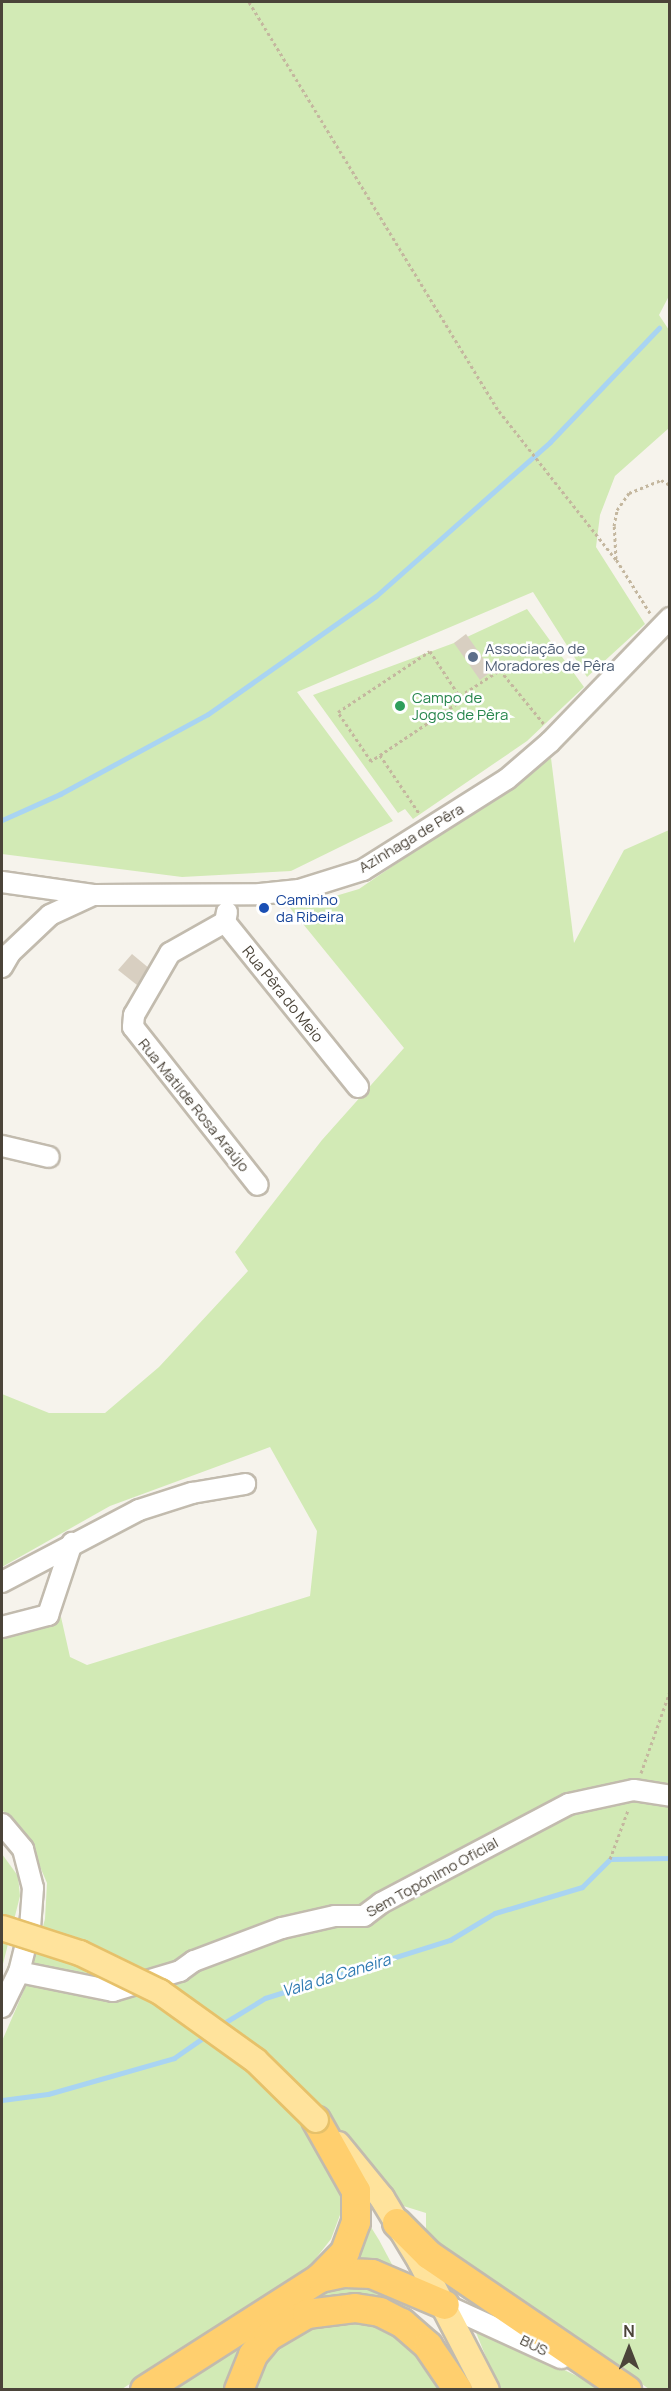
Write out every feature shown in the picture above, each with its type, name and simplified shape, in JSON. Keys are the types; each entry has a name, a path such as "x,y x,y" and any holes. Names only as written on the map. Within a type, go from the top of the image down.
{"highway":[{"path":"145,2390 320,2278 340,2260 350,2241 358,2202 350,2175 316,2120"},
{"path":"397,2223 429,2255 627,2390"},
{"path":"320,2278 344,2273 372,2274 432,2299"},
{"path":"239,2390 253,2355 268,2337 307,2314 356,2308 380,2312 416,2334 441,2362 458,2390"}],"main road":[{"path":"2,1928 80,1953 176,2002 256,2061 316,2120 366,2176 397,2223 432,2299 468,2390"},
{"path":"316,2120 367,2195 487,2390"},
{"path":"432,2299 480,2390"}],"street":[{"name":"Azinhaga de Pêra","path":"2,967 10,952 50,915 93,895 231,895 298,890 331,882 363,870 507,779 550,742 665,623"},
{"path":"2,882 93,895"},
{"path":"225,922 231,895"},
{"name":"Rua Pêra do Meio","path":"225,922 358,1087"},
{"name":"Rua Matilde Rosa Araújo","path":"225,922 170,953 134,1015 133,1027 258,1185"},
{"path":"2,1146 49,1157"},
{"path":"2,1582 72,1543 139,1510 192,1493 244,1484"},
{"path":"2,1627 48,1615 72,1543"},
{"name":"Sem Topónimo Oficial","path":"19,1972 113,1991 180,1971 194,1961 282,1928 335,1916 364,1916 381,1903 569,1804 634,1790 669,1796"},
{"path":"2,1824 23,1849 33,1888 30,1928 19,1972 2,2007"},
{"name":"BUS","path":"432,2299 622,2390"}],"path":[{"path":"249,2 500,411 665,623"},
{"path":"618,562 614,526 618,510 629,493 661,480 669,485"},
{"path":"430,651 460,696 462,700 371,761 338,712 430,651"},
{"path":"460,696 500,670 544,725"},
{"path":"380,755 429,828"}],"green space":[{"path":"2,2 669,2 670,294 659,315 669,330 669,428 615,476 600,515 596,547 645,624 587,677 533,592 297,692 393,821 291,871 182,877 2,854"},
{"path":"527,609 584,687 527,741 413,819 405,809 398,813 313,695 454,643"},
{"path":"551,758 574,943 624,850 669,830 669,2389 649,2389 426,2234 426,2213 397,2204 378,2170 341,2190 343,2207 331,2239 306,2271 122,2389 2,2389 2,2041 28,1981 45,1919 47,1883 26,1834 2,1810 2,1636 61,1617 70,1657 87,1665 310,1596 317,1531 270,1447 110,1506 2,1567 2,1394 49,1413 105,1413 159,1367 248,1271 235,1252 322,1140 404,1048 286,903 312,903 359,889"},
{"path":"2,1854 18,1876 20,1896 2,1968"},
{"path":"369,2224 379,2240 395,2270 352,2258"},
{"path":"362,2285 402,2299 426,2326 307,2304 230,2389 164,2390 325,2291"},
{"path":"349,2322 381,2328 412,2351 440,2389 255,2390 265,2365 292,2337 323,2325"},
{"path":"475,2330 481,2330 604,2389 499,2389"}],"building":[{"name":"Associação de Moradores de Pêra","path":"466,634 492,671 480,680 454,643"},
{"path":"132,954 150,969 137,985 118,970"}],"waterway":[{"path":"2,820 60,794 208,714 376,596 550,442 659,328"},
{"name":"Vala da Caneira","path":"219,2026 265,1998 450,1940 495,1913 582,1887 610,1859 670,1858"},
{"name":"Vala da Caneira","path":"2,2100 48,2094 174,2058 207,2035"}],"place":[{"name":"Associação de Moradores de Pêra","path":"473,657"},
{"name":"Campo de Jogos de Pêra","path":"400,706"},
{"name":"Caminho da Ribeira","path":"264,908"}]}
